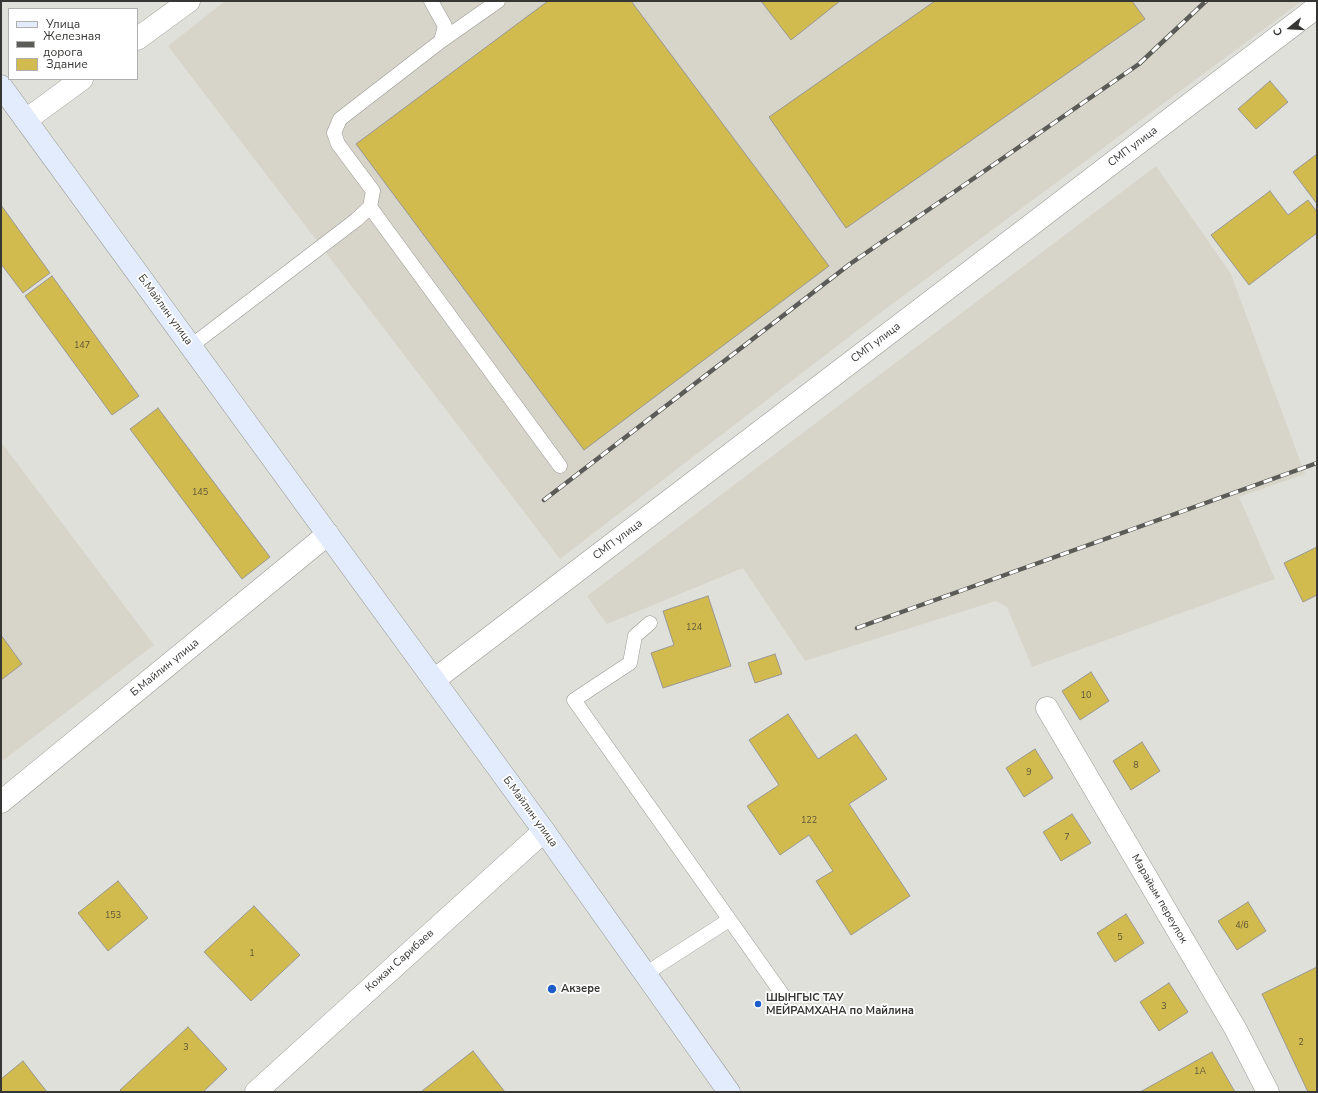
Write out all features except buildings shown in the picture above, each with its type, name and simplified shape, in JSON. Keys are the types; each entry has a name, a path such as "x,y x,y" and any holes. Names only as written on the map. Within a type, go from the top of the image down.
{"street":[{"path":"138,38 189,1"},
{"name":"СМП улица","path":"434,680 1317,7"},
{"path":"26,120 81,80"},
{"name":"Б.Майлин улица","path":"1,86 544,831 729,1092"},
{"name":"Б.Майлин улица","path":"1,802 328,534"},
{"name":"Марайым переулок","path":"1047,708 1235,1028 1268,1092"},
{"name":"Кожан Сарибаев","path":"256,1092 544,831"}],"lane":[{"path":"431,1 445,26 441,41"},
{"path":"191,346 356,220 370,207 373,191 338,144 334,133 340,119 441,41 498,1"},
{"path":"370,207 560,466"},
{"path":"650,623 635,636 630,663 574,700 785,998"},
{"path":"645,974 729,920"}],"shaded area":[{"path":"225,1 1302,1 884,310 560,559 168,46"},
{"path":"1156,166 1231,274 1305,474 1239,497 1275,579 1032,667 1007,607 996,601 805,661 743,568 607,624 587,596"},
{"path":"1,442 154,645 1,762"}],"railway":[{"path":"544,500 850,264 1139,64 1206,1"},
{"path":"857,628 1317,463"}],"place":[{"name":"Акзере","path":"552,989"},
{"name":"ШЫНГЫС ТАУ МЕЙРАМХАНА по Майлина","path":"758,1004"}]}
